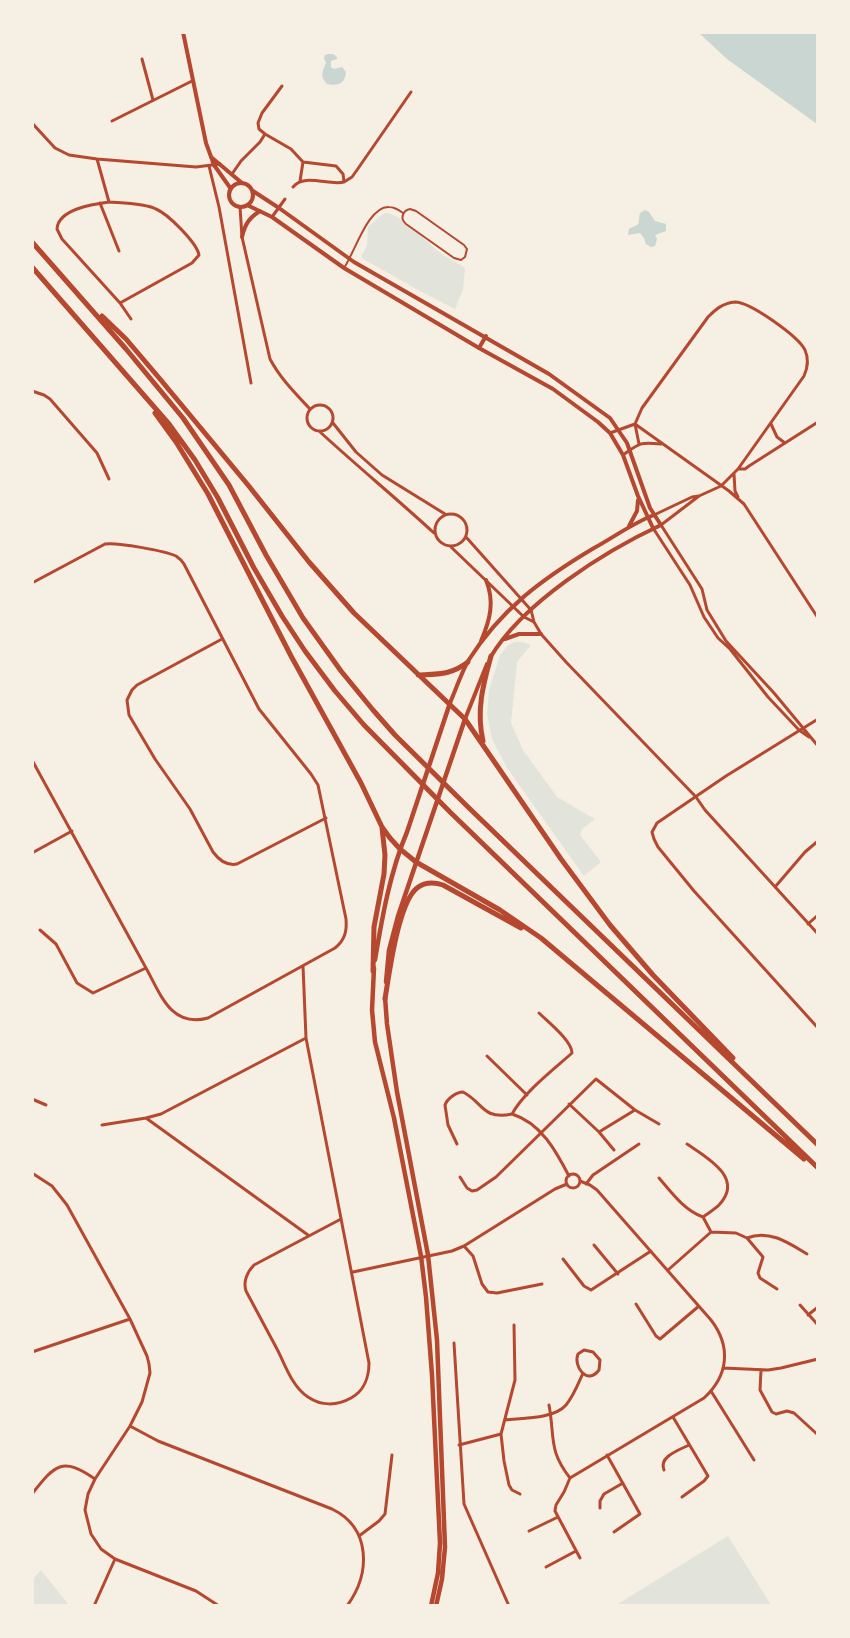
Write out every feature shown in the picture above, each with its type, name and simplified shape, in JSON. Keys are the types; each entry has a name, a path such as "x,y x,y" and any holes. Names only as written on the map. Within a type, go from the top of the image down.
{"highway":[{"path":"32,242 77,291 183,418 229,485 303,618 341,672 373,710 395,735 461,800 818,1144"},
{"path":"32,267 169,424 195,460 218,498 254,568 282,616 335,691 364,725 450,812 818,1170"},
{"path":"77,291 126,339 248,485 309,562 354,613 465,719 561,859 633,953 792,1120"},
{"path":"136,386 176,442 208,494 275,625 361,783 382,827 400,849 416,862 500,910 541,938 600,990 818,1170"},
{"path":"484,746 480,730 479,708 491,656"},
{"path":"417,675 450,673 458,670 468,662"},
{"path":"373,971 374,927 385,864 382,827"},
{"path":"385,999 392,952 403,915 412,893 424,884 432,882 443,885 541,938"}],"main road":[{"path":"431,1606 438,1573 440,1543 432,1375 426,1297 421,1256 392,1110 375,1042 372,1010 373,971 384,914 400,849 450,703"},
{"path":"436,1606 445,1560 437,1340 428,1255 397,1092 385,999 386,976 392,938 426,830 465,719"}],"street":[{"path":"183,32 202,130 211,157 211,166 251,383"},
{"path":"142,59 153,100"},
{"path":"112,121 192,81"},
{"path":"282,86 258,120 258,126 264,134 291,149 303,162 339,167 343,174 344,182"},
{"path":"300,181 312,180 334,184 344,182 352,177 411,92"},
{"path":"32,123 49,142 62,152 74,156 196,167 220,164"},
{"path":"232,174 243,159 260,142 264,134"},
{"path":"211,157 242,183"},
{"path":"98,159 109,202"},
{"path":"294,187 300,181 303,162"},
{"path":"211,166 231,189"},
{"path":"801,729 746,661 726,641 707,610 702,589 654,515 630,450 619,429 610,418 550,374 350,259 253,191 249,185 236,184 231,189 230,199 234,204 240,207 247,206 272,217 344,268 479,348 553,388 610,433 623,455 647,518 690,585 704,617 718,638 730,649 768,697 818,746"},
{"path":"247,206 253,197 253,191"},
{"path":"272,217 285,199"},
{"path":"120,303 192,263 199,255 198,251 191,241 156,208 109,202 73,210 58,223 57,229 62,239 120,303 131,319"},
{"path":"100,203 119,251"},
{"path":"240,207 242,237 270,359 275,369 310,409"},
{"path":"242,237 245,226 250,218 260,211"},
{"path":"293,231 299,222"},
{"path":"465,719 476,688 491,656 501,641 531,610 588,565 661,525 699,496 721,486 734,474 804,376 808,363 802,344 755,309 736,302 722,305 708,317 642,408 635,424 639,444"},
{"path":"479,348 486,336"},
{"path":"521,370 526,360"},
{"path":"32,391 39,392 50,399 97,453 109,479"},
{"path":"575,405 582,396"},
{"path":"319,431 327,429 333,423 334,415 326,405 318,404 310,409 307,416 312,428 319,431 402,504 434,533 442,544 451,547 524,617 534,622"},
{"path":"738,469 745,469 818,422"},
{"path":"333,423 356,452 382,475 445,514 455,514 463,519 467,527 466,536 460,544 451,547"},
{"path":"610,433 635,424"},
{"path":"635,424 721,486 748,509 818,618"},
{"path":"771,424 777,438 785,443"},
{"path":"623,455 644,442 662,444"},
{"path":"734,474 735,491 738,499"},
{"path":"626,529 633,522 638,511 638,496"},
{"path":"450,703 468,662 478,647 520,599 554,572 626,529 692,497 699,496"},
{"path":"434,533 435,524 445,514"},
{"path":"466,536 531,610 534,622 542,634 566,662 696,797 705,810 818,934"},
{"path":"32,583 105,544 118,544 169,554 180,559 259,709 316,780 326,818 347,928 343,940 339,945 303,966 208,1018 198,1020 182,1018 170,1009 146,968 32,760"},
{"path":"478,647 491,613 490,594 486,580"},
{"path":"501,641 513,635 542,634"},
{"path":"222,639 137,685 132,690 127,700 127,708 141,736 167,778 190,809 217,857 228,864 237,864 326,818"},
{"path":"818,719 726,776 657,823 652,832 654,839 694,891 818,1028"},
{"path":"32,853 72,831"},
{"path":"775,887 805,852 818,841"},
{"path":"808,924 818,915"},
{"path":"40,930 56,944 78,983 93,993 146,968"},
{"path":"303,966 306,1038 353,1272 369,1362 369,1370 364,1385 356,1395 342,1403 327,1404 307,1397 294,1381 245,1288 246,1277 252,1266 308,1235 342,1219"},
{"path":"512,1114 516,1106 573,1051 572,1047 558,1031 539,1013"},
{"path":"102,1125 161,1114 306,1038"},
{"path":"487,1056 527,1095"},
{"path":"460,1177 469,1190 477,1190 496,1177 596,1079 635,1110 658,1124"},
{"path":"457,1144 448,1125 445,1105 446,1102 462,1092 484,1110 495,1116 512,1114 525,1119 553,1146 569,1176 567,1184"},
{"path":"32,1099 46,1106"},
{"path":"569,1104 599,1132 614,1150"},
{"path":"599,1132 635,1110"},
{"path":"146,1118 308,1235"},
{"path":"586,1184 593,1175 639,1144"},
{"path":"687,1144 713,1162 727,1180 728,1187 721,1203 703,1217"},
{"path":"32,1173 52,1186 60,1194 130,1319 147,1356 150,1373 146,1392 130,1426 90,1488 85,1510 88,1526 95,1542 108,1555 196,1591 219,1606"},
{"path":"569,1176 577,1176 580,1182 597,1190 700,1306 717,1327 722,1337 724,1351 723,1368 718,1380 711,1390 699,1401 570,1478 556,1505 558,1517 580,1558"},
{"path":"659,1178 685,1207 703,1217 711,1232"},
{"path":"567,1184 572,1188 576,1187 580,1182"},
{"path":"353,1272 421,1256 452,1251 464,1246 555,1189 567,1184"},
{"path":"668,1270 711,1232 736,1233 748,1238 763,1257 758,1275 777,1288"},
{"path":"748,1238 762,1235 779,1238 807,1254"},
{"path":"594,1245 618,1274"},
{"path":"464,1246 474,1256 482,1284 488,1292 497,1293 542,1284"},
{"path":"563,1259 584,1286 592,1289 651,1251"},
{"path":"636,1304 656,1336 660,1339 700,1306"},
{"path":"800,1305 818,1325"},
{"path":"808,1314 818,1307"},
{"path":"32,1352 130,1319"},
{"path":"514,1325 515,1380 501,1434 509,1485 512,1490 520,1494"},
{"path":"454,1343 459,1446 465,1508 509,1606"},
{"path":"588,1350 599,1358 600,1367 593,1376 583,1373 576,1362 577,1356 580,1351 588,1350"},
{"path":"723,1368 761,1370 781,1368 818,1359"},
{"path":"761,1370 760,1390 772,1412 776,1414 787,1411 794,1412 818,1435"},
{"path":"505,1420 551,1415 565,1406 574,1394 583,1373"},
{"path":"711,1390 754,1460"},
{"path":"549,1405 554,1452 560,1465 570,1478"},
{"path":"672,1417 708,1477 682,1496"},
{"path":"130,1426 158,1441 335,1510 351,1523 359,1536 364,1551 363,1568 358,1587 348,1606"},
{"path":"459,1446 501,1434"},
{"path":"664,1470 662,1464 664,1460 689,1444"},
{"path":"359,1536 385,1514 392,1455"},
{"path":"607,1456 640,1514 614,1532"},
{"path":"32,1494 48,1474 66,1465 80,1469 95,1480"},
{"path":"600,1508 600,1501 604,1494 623,1483"},
{"path":"529,1531 558,1517"},
{"path":"546,1567 576,1551"},
{"path":"94,1606 115,1559"}],"lane":[{"path":"344,268 365,226 375,212 381,208 391,207 404,213"},
{"path":"410,209 416,211 464,245 467,249 465,257 461,260 456,259 406,224 403,220 404,213 410,209"}],"shaded area":[{"path":"699,33 817,33 817,124 727,59"},
{"path":"328,54 333,54 337,57 337,59 331,61 331,67 334,69 342,67 346,72 342,82 338,84 327,84 323,79 326,63 324,58"},
{"path":"645,210 649,212 655,221 666,224 666,231 655,235 657,239 655,246 651,247 646,244 640,233 628,235 629,229 638,224 640,213"},
{"path":"384,213 405,222 441,253 465,268 463,289 455,309 361,257 367,245 368,227"},
{"path":"515,642 531,645 517,662 511,723 523,750 557,797 595,819 582,829 580,835 601,862 584,876 507,768 492,739 487,714 489,690 500,655 508,645"},
{"path":"728,1536 771,1605 616,1605"},
{"path":"41,1570 69,1605 33,1605 33,1579"}]}
